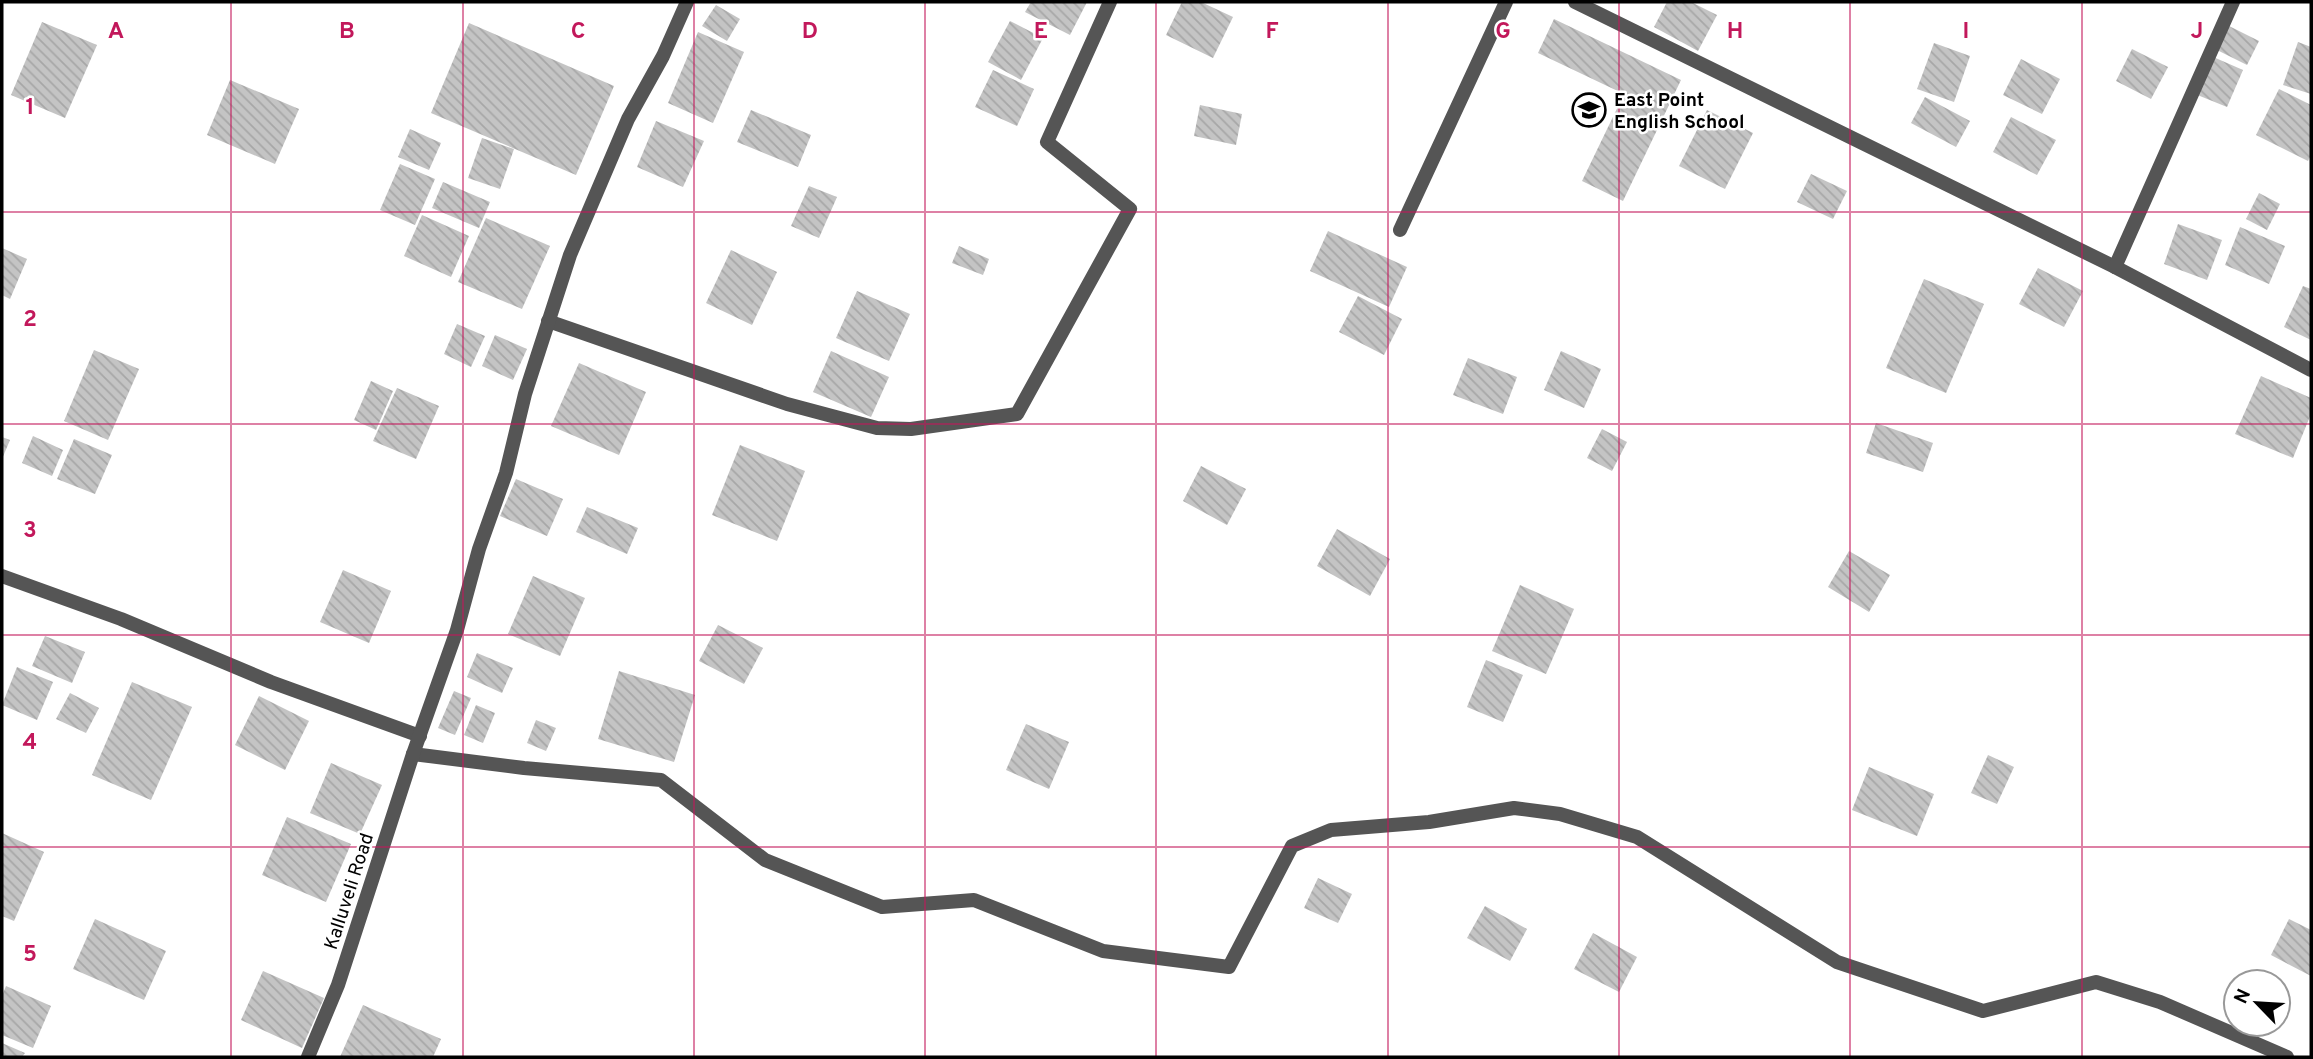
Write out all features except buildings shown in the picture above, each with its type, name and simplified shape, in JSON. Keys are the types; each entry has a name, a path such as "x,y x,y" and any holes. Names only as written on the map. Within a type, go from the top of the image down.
{"street":[{"name":"Kalluveli Road","path":"309,1057 338,985 413,754 457,630 479,549 506,473 525,394 570,255 628,118 663,55 687,2"},
{"path":"548,321 786,404 877,428 911,429 1017,415 1130,209 1047,142 1110,2"},
{"path":"1401,230 1506,2"},
{"path":"1575,2 2115,267 2311,370"},
{"path":"2115,267 2233,2"},
{"path":"2,576 121,619 271,682 420,736"},
{"path":"413,754 524,768 661,779 765,860 882,907 974,900 1103,951 1229,967 1292,846 1331,830 1429,822 1514,808 1560,814 1637,837 1837,962 1983,1011 2096,982 2160,1002 2287,1057"}],"place":[{"name":"East Point English School","path":"1589,110"}]}
